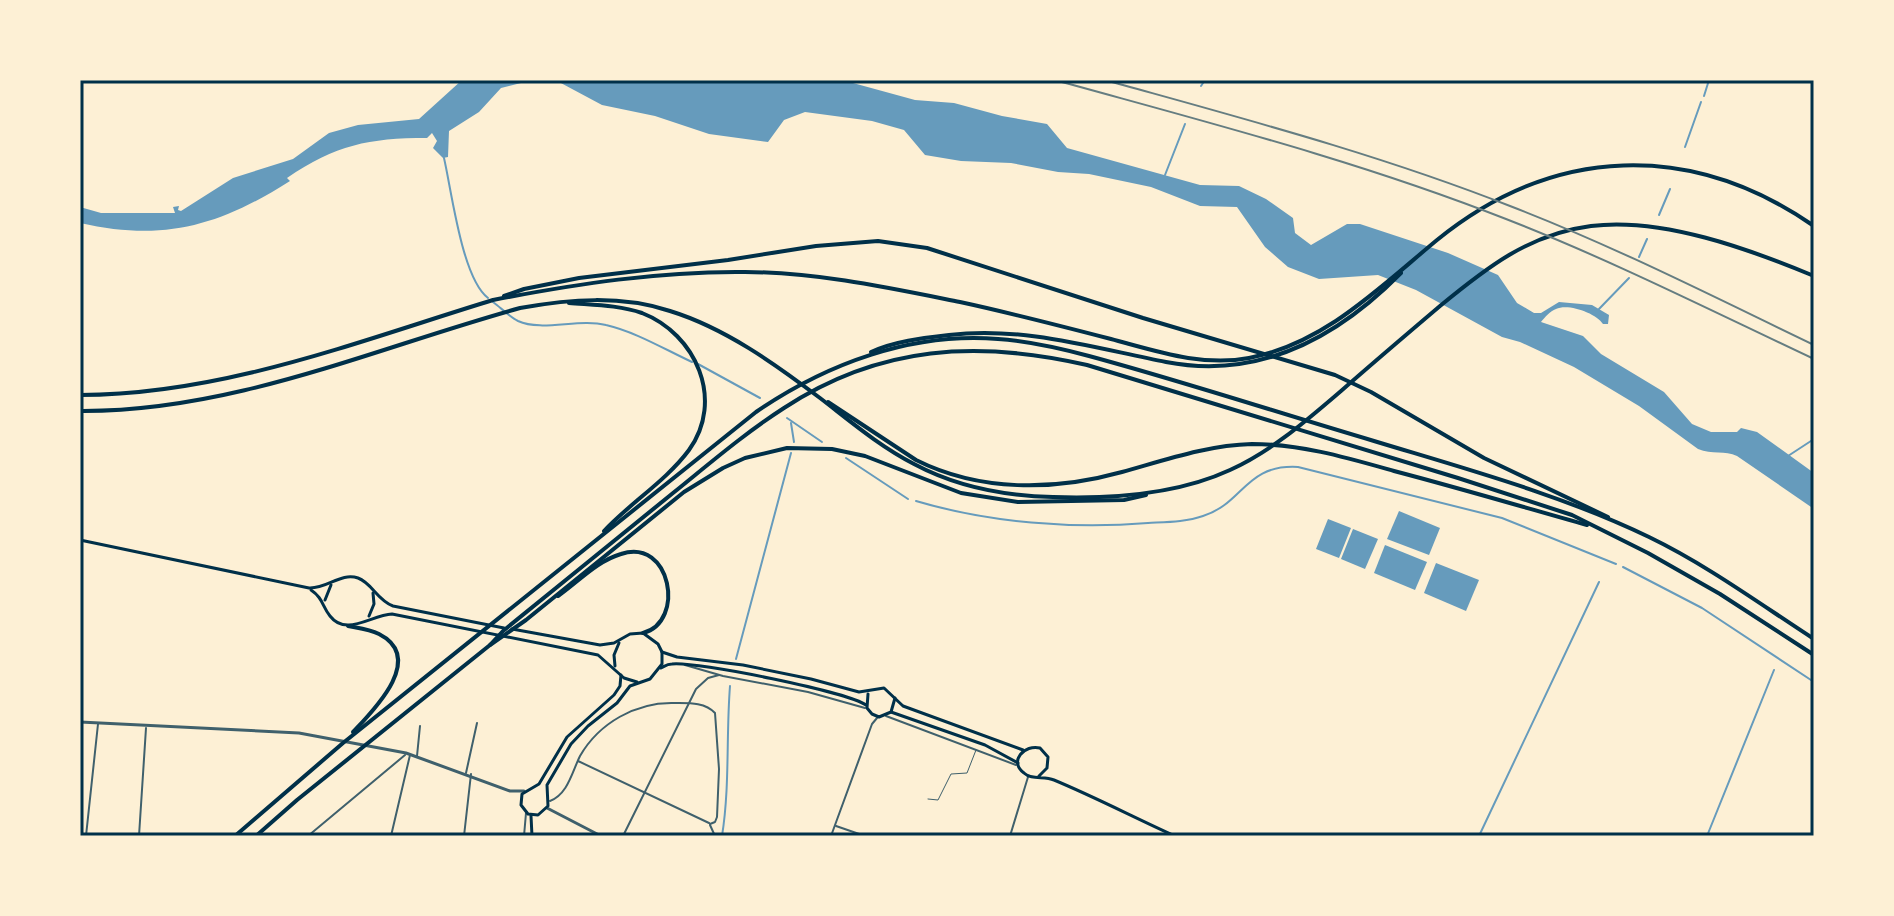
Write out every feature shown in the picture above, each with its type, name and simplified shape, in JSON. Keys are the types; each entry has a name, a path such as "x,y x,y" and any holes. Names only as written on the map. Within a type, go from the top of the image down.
{"highway":[{"path":"235,836 356,731 756,412 818,374 893,344 968,333 1075,342 1168,363 1207,367 1238,363 1287,350 1313,339 1459,223 1511,193 1549,178 1606,167 1658,166 1720,178 1743,185 1814,226"},
{"path":"256,836 497,639 697,483 745,458 787,448 818,448 845,451 961,493 1018,502 1124,500 1200,482 1244,463 1310,417 1498,260 1527,244 1560,233 1590,226 1666,229 1720,243 1814,276"},
{"path":"80,395 146,392 227,379 523,291 630,270 728,260 850,242 891,242 927,248 1143,318 1335,375 1393,404 1484,458 1594,508 1653,539 1814,639"},
{"path":"523,291 635,277 745,272 790,274 963,303 1169,355 1238,363"},
{"path":"80,411 148,407 219,396 520,308 554,302 610,300 671,311 717,331 901,451 931,467 960,477 1033,486 1088,480 1229,446 1283,446 1345,457 1597,528"},
{"path":"554,302 618,308 644,314 674,332 690,351 701,376 704,414 691,447 588,547"},
{"path":"862,357 949,340 996,338 1039,343 1146,372 1455,466 1617,522"},
{"path":"497,639 526,620 535,609 765,421 813,390 851,374 916,355 958,350 1001,350 1087,365 1551,508 1648,553 1720,594 1814,655"},
{"path":"822,399 901,458 962,484 1009,494 1054,497 1156,492"},
{"path":"535,609 611,558 640,552 660,565 668,588 661,623 654,630 643,633"},
{"path":"348,626 375,632 386,638 398,660 390,689 356,731"}],"main road":[{"path":"80,540 309,588 355,577 366,583 383,602 393,606 600,645 621,640 630,634 643,633 655,640 662,652 661,668"},
{"path":"325,602 333,583"},
{"path":"309,588 325,602 332,619 348,626 392,614 529,640 598,655 621,675 637,682"},
{"path":"366,619 373,609 372,591"},
{"path":"616,669 614,655 621,640"},
{"path":"662,652 677,657 748,666 859,692 884,688 903,706 1023,750"},
{"path":"532,836 538,815 547,808 546,794 552,776 571,744 637,682 650,679 668,664 810,687 856,699 879,717 891,712 895,698"},
{"path":"538,815 526,812 520,800 524,791 539,784 567,737 616,692 621,675"},
{"path":"866,706 870,692"},
{"path":"891,712 985,745 1018,764 1028,776 1055,780 1175,836"},
{"path":"1018,764 1023,750 1031,746 1042,749 1048,757 1047,768 1055,780"},
{"path":"1039,776 1047,768"},
{"path":"535,787 546,794"},
{"path":"531,815 533,828"}],"street":[{"path":"684,665 866,706"},
{"path":"623,836 689,703 700,685 719,675"},
{"path":"548,802 563,793 578,761 597,734 630,711 665,703 689,703 711,708 715,713 719,769 717,817 710,824"},
{"path":"831,836 873,721 872,714"},
{"path":"886,716 1018,764"},
{"path":"873,721 879,717"},
{"path":"80,722 299,733 408,754 510,791 520,800"},
{"path":"464,836 468,774 477,723"},
{"path":"86,836 98,724"},
{"path":"416,757 420,726"},
{"path":"139,836 146,727"},
{"path":"308,836 408,754"},
{"path":"391,836 408,754"},
{"path":"578,761 710,824 715,836"},
{"path":"1010,836 1028,776"},
{"path":"510,791 524,791"},
{"path":"547,808 601,836"},
{"path":"524,836 526,812"},
{"path":"835,826 865,836"},
{"path":"876,834 883,836"}],"lane":[{"path":"928,799 938,800 951,774 967,773 976,750"}],"water":[{"path":"462,80 842,80 915,100 954,103 1047,124 1067,148 1200,185 1239,186 1266,199 1293,218 1295,233 1311,245 1347,224 1360,224 1448,253 1498,275 1517,303 1534,313 1541,313 1559,302 1592,305 1609,315 1608,324 1603,324 1588,313 1567,307 1554,310 1541,322 1583,336 1601,354 1664,392 1692,424 1711,432 1737,432 1741,428 1757,432 1814,473 1814,509 1737,456 1698,449 1639,406 1574,367 1502,337 1416,290 1378,275 1319,279 1288,267 1265,247 1237,207 1200,206 1151,187 1089,174 925,155 904,130 872,121 805,112 784,120 768,142 709,134 655,116 602,105 559,82 525,82 501,88 479,112 449,131 448,157 443,158 433,148 437,141 432,133 427,138 370,142 321,158 287,178 290,181 264,197 215,219 190,226 138,231 80,223 80,207 101,213 175,213 173,207 179,206 178,210 181,211 233,178 293,159 329,133 358,125 419,119"},
{"path":"1399,511 1440,528 1429,555 1387,539"},
{"path":"1328,519 1351,528 1339,558 1316,549"},
{"path":"1353,529 1378,539 1365,569 1341,559"},
{"path":"1385,545 1427,562 1415,590 1374,573"},
{"path":"1436,563 1479,580 1466,611 1424,593"}],"waterway":[{"path":"1201,86 1205,80"},
{"path":"1704,96 1709,80"},
{"path":"1685,147 1701,102"},
{"path":"1165,175 1185,124"},
{"path":"444,158 465,254 471,273 488,298"},
{"path":"1659,215 1670,189"},
{"path":"1639,257 1647,239"},
{"path":"1599,309 1629,278"},
{"path":"493,302 515,319 528,324 606,325 639,336 692,362"},
{"path":"698,364 760,398"},
{"path":"787,418 822,442"},
{"path":"791,423 794,442"},
{"path":"1788,456 1814,439"},
{"path":"736,659 791,453"},
{"path":"846,458 908,499"},
{"path":"916,501 973,515 1031,522 1119,525 1176,521 1217,510 1255,478 1267,472 1298,467 1502,518 1616,564"},
{"path":"1623,567 1702,608 1814,682"},
{"path":"1479,836 1599,582"},
{"path":"1707,836 1774,670"},
{"path":"722,836 730,686"}],"railway":[{"path":"1055,80 1282,144 1451,198 1584,251 1814,359"},
{"path":"1105,80 1309,138 1460,187 1664,272 1814,345"}]}
